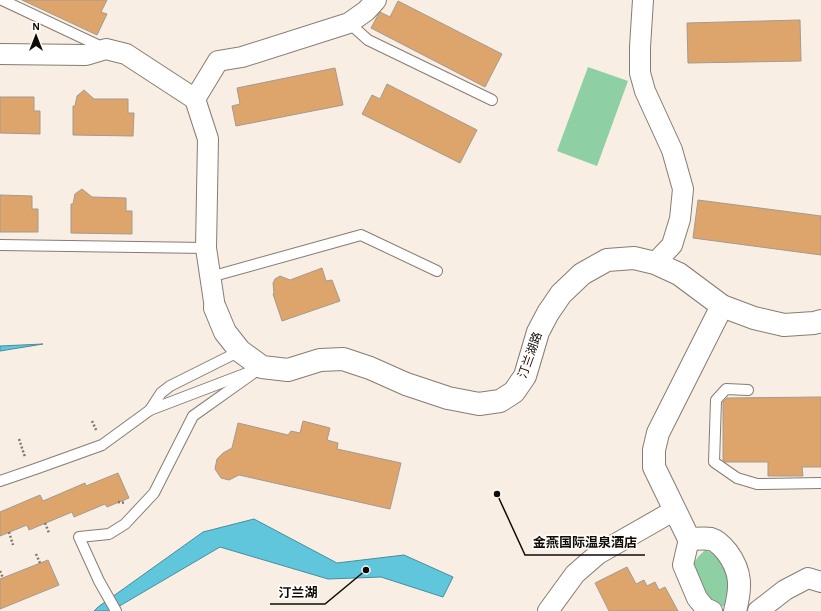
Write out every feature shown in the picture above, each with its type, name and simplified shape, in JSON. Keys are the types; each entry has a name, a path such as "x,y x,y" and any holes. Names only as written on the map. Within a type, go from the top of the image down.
{"street":[{"path":"195,99 218,61 242,57 349,23 366,11 376,0"},
{"path":"643,0 640,73 644,91 672,150 683,189 680,219 672,245 655,263"},
{"path":"0,54 86,55 106,49 126,54 195,99 208,139 206,248 215,308"},
{"name":"汀兰湖路","path":"215,308 225,332 240,351 262,367 288,370 320,360 343,359 370,368 406,384 448,398 479,404 500,401 514,392 525,376 538,332 548,313 561,294 582,274 607,260 634,258 655,263 679,274 722,306 754,318 784,325 814,323 821,321"},
{"path":"712,611 705,608 697,598 683,565 689,540 654,467 654,450 658,433 722,306"},
{"path":"548,611 575,574 598,554 675,510"},
{"path":"689,540 704,538 712,540 723,546 734,561 739,584 738,600 735,611"},
{"path":"758,611 785,590 797,583 808,578 821,582"}],"lane":[{"path":"2,0 106,49"},
{"path":"349,23 368,40 492,100"},
{"path":"210,277 361,235 437,271"},
{"path":"0,245 206,248"},
{"path":"150,410 161,393 170,386 240,351"},
{"path":"0,481 102,445 150,410 262,367"},
{"path":"116,611 99,581 79,537 109,534 125,524 154,493 193,416 262,367"},
{"path":"748,390 726,389 716,400 714,462 737,478 757,484 821,484"}],"path":[{"path":"19,439 30,471"},
{"path":"45,523 49,533"},
{"path":"9,532 13,545"},
{"path":"36,554 40,563"},
{"path":"0,571 3,578"}],"green space":[{"path":"588,67 628,81 597,166 557,151"},
{"path":"705,550 715,554 732,579 729,605 718,607 709,601 691,567"}],"water":[{"path":"43,344 0,351 0,346"},
{"path":"254,519 337,563 404,555 453,577 443,597 381,577 328,579 220,547 111,611 94,611 203,532"}],"building":[{"path":"22,0 107,0 101,12 107,14 97,35"},
{"path":"398,1 502,54 485,87 371,28 380,12 390,17"},
{"path":"800,20 801,61 688,63 687,23"},
{"path":"335,68 343,105 236,126 232,106 240,104 237,88"},
{"path":"387,84 477,130 460,163 362,114 372,95 380,99"},
{"path":"84,90 94,99 128,99 128,113 134,113 133,136 73,135 73,106 75,106 77,96"},
{"path":"0,97 34,97 34,111 40,111 40,134 0,133"},
{"path":"82,189 92,197 126,198 126,211 132,211 132,234 71,233 71,204 73,204 75,194"},
{"path":"0,195 32,196 32,209 38,209 38,232 0,232"},
{"path":"698,200 821,216 821,255 693,238"},
{"path":"322,268 326,281 332,280 340,301 282,321 273,294 273,283 275,279 280,276 290,280"},
{"path":"821,397 821,467 802,467 803,476 768,476 768,462 725,462 723,460 723,402 727,398"},
{"path":"303,421 330,428 327,440 338,443 337,449 401,463 390,509 239,475 229,480 221,478 215,469 217,459 223,453 232,448 238,423 288,435 291,431 300,433"},
{"path":"118,473 129,498 107,507 105,504 74,517 72,512 29,530 27,525 0,536 0,512 40,495 43,501 85,483 86,486"},
{"path":"48,560 59,585 0,609 0,579"},
{"path":"627,567 636,584 644,580 647,586 655,582 659,590 665,587 678,611 609,611 595,583"}],"place":[{"name":"金燕国际温泉酒店","path":"497,494"},
{"name":"汀兰湖","path":"366,570"}]}
